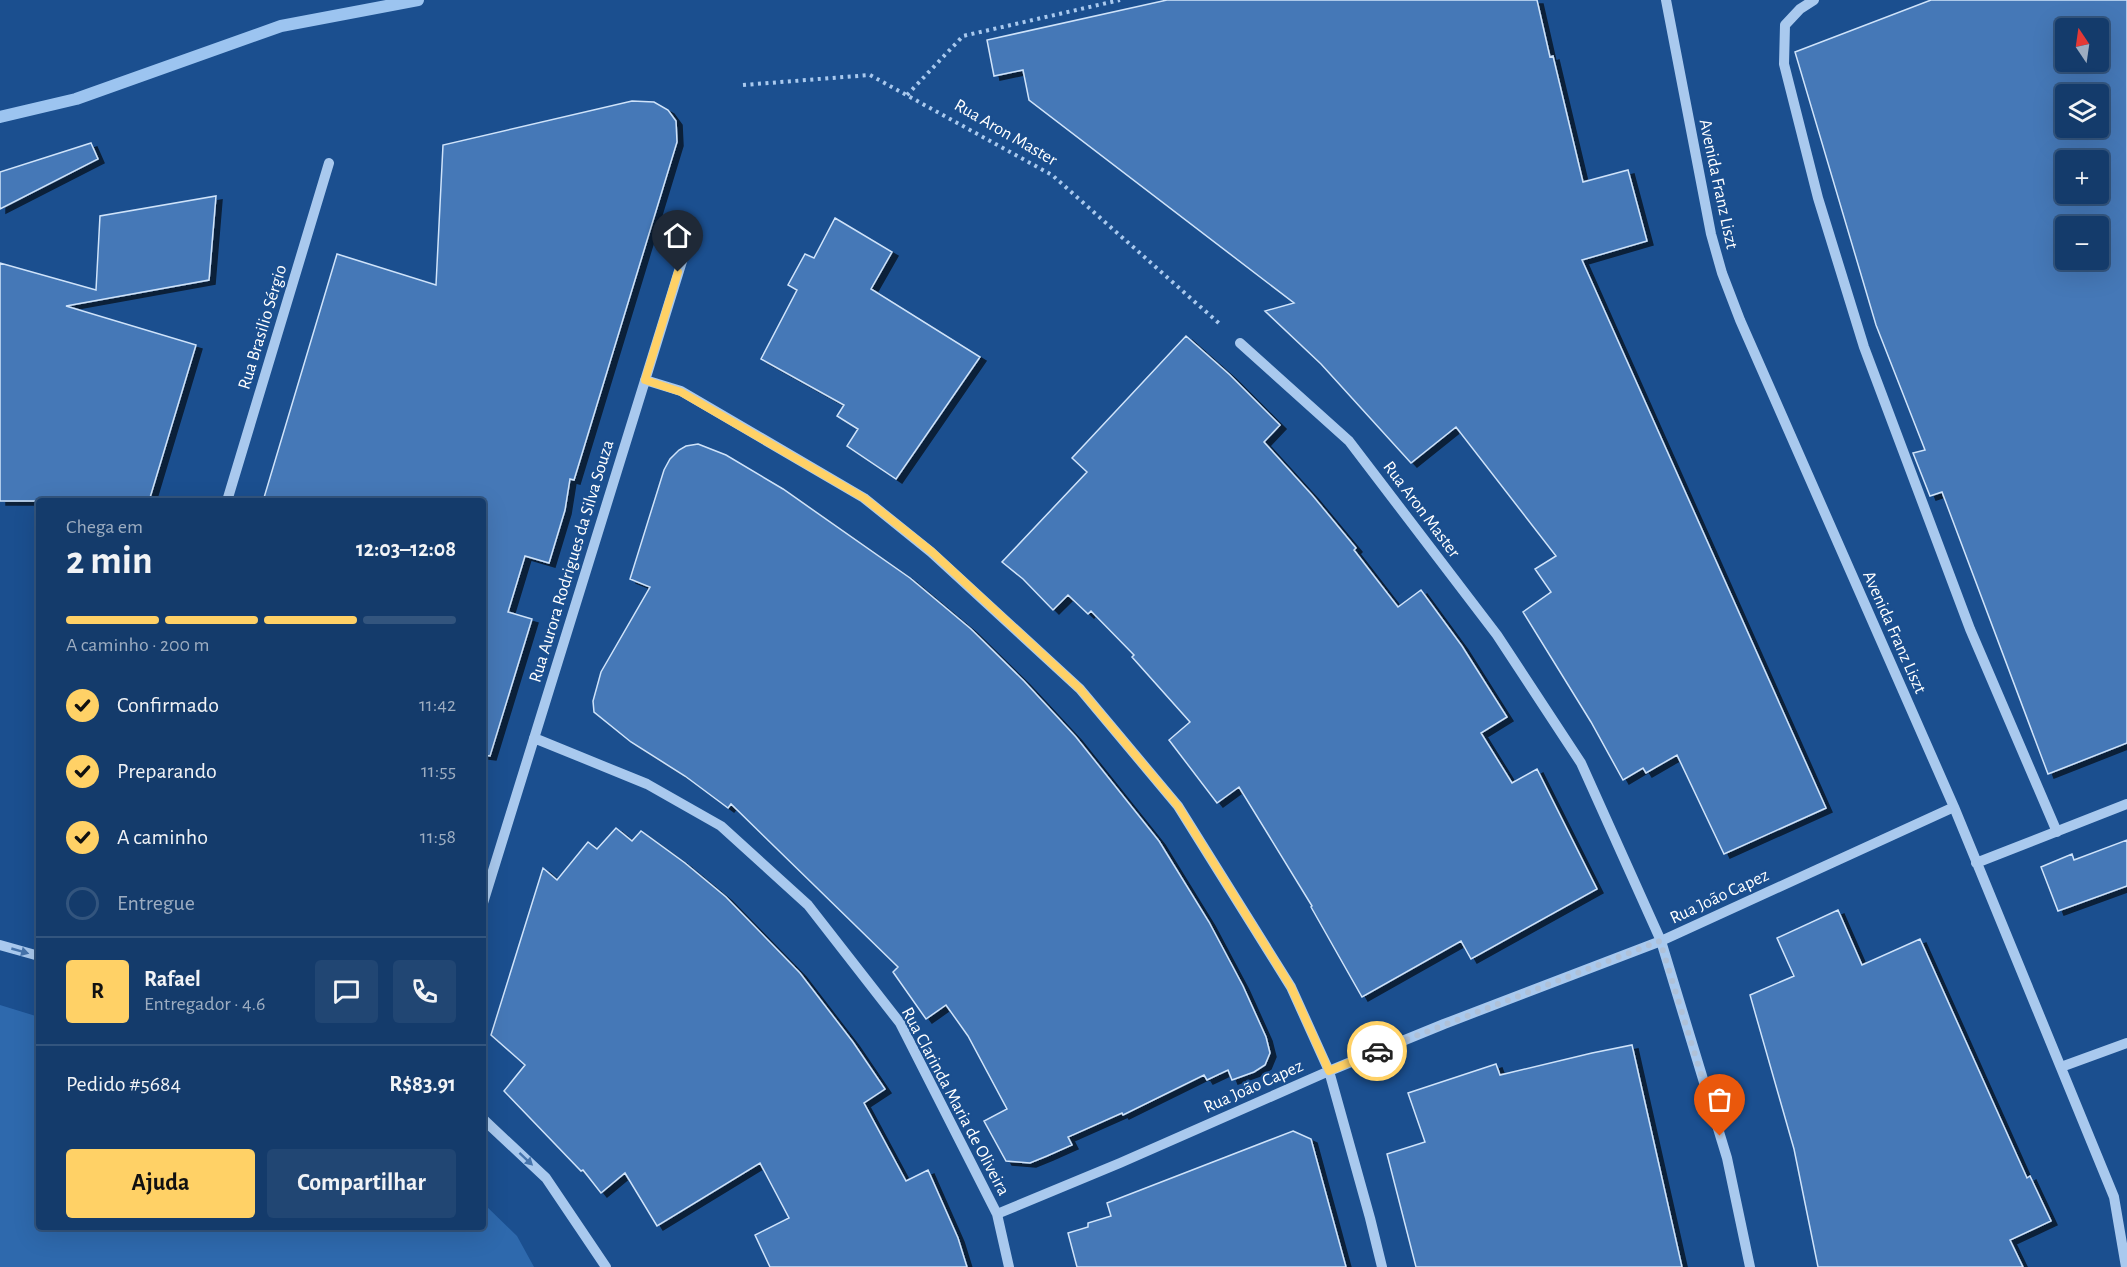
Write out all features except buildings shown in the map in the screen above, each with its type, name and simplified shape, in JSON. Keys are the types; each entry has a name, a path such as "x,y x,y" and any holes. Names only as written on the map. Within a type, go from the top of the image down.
{"street":[{"name":"Avenida Franz Liszt","path":"1666,0 1711,234 1722,273 1954,807 2114,1197 2126,1267"},
{"path":"1814,0 1800,9 1785,25 1784,64 1818,198 1864,347 1925,510 1970,629 2057,832"},
{"name":"Rua Brasilio Sérgio","path":"228,498 329,163"},
{"name":"Rua Aurora Rodrigues da Silva Souza","path":"486,893 692,230"},
{"name":"Rua Aron Master","path":"1240,343 1349,441 1497,635 1581,763 1660,941 1727,1158 1750,1267"},
{"path":"645,380 681,392 864,498 932,552 1080,689 1178,806 1291,987 1329,1071 1382,1267"},
{"name":"Rua Clarinda Maria de Oliveira","path":"534,738 647,784 721,826 808,905 900,1023 997,1214 1009,1267"},
{"path":"1976,863 2127,804"},
{"name":"Rua João Capez","path":"997,1214 1120,1163 1329,1071 1660,941 1954,807"},
{"path":"0,945 36,955"},
{"path":"2061,1067 2127,1043"},
{"path":"486,1122 546,1178 606,1267"}],"path":[{"path":"907,95 963,36 1120,0"},
{"name":"Rua Aron Master","path":"743,85 870,75 1052,175 1240,343"}],"shaded area":[{"path":"0,1005 36,1016 36,1230 486,1230 486,1206 517,1236 534,1267 0,1267"}],"waterway":[{"path":"0,117 76,99 281,26 418,0"}],"way so far":[{"path":"1377,1051 1660,941 1720,1136"}],"route":[{"path":"678,272 645,380 681,392 864,498 932,552 1080,689 1178,806 1291,987 1329,1071 1377,1051"}]}
